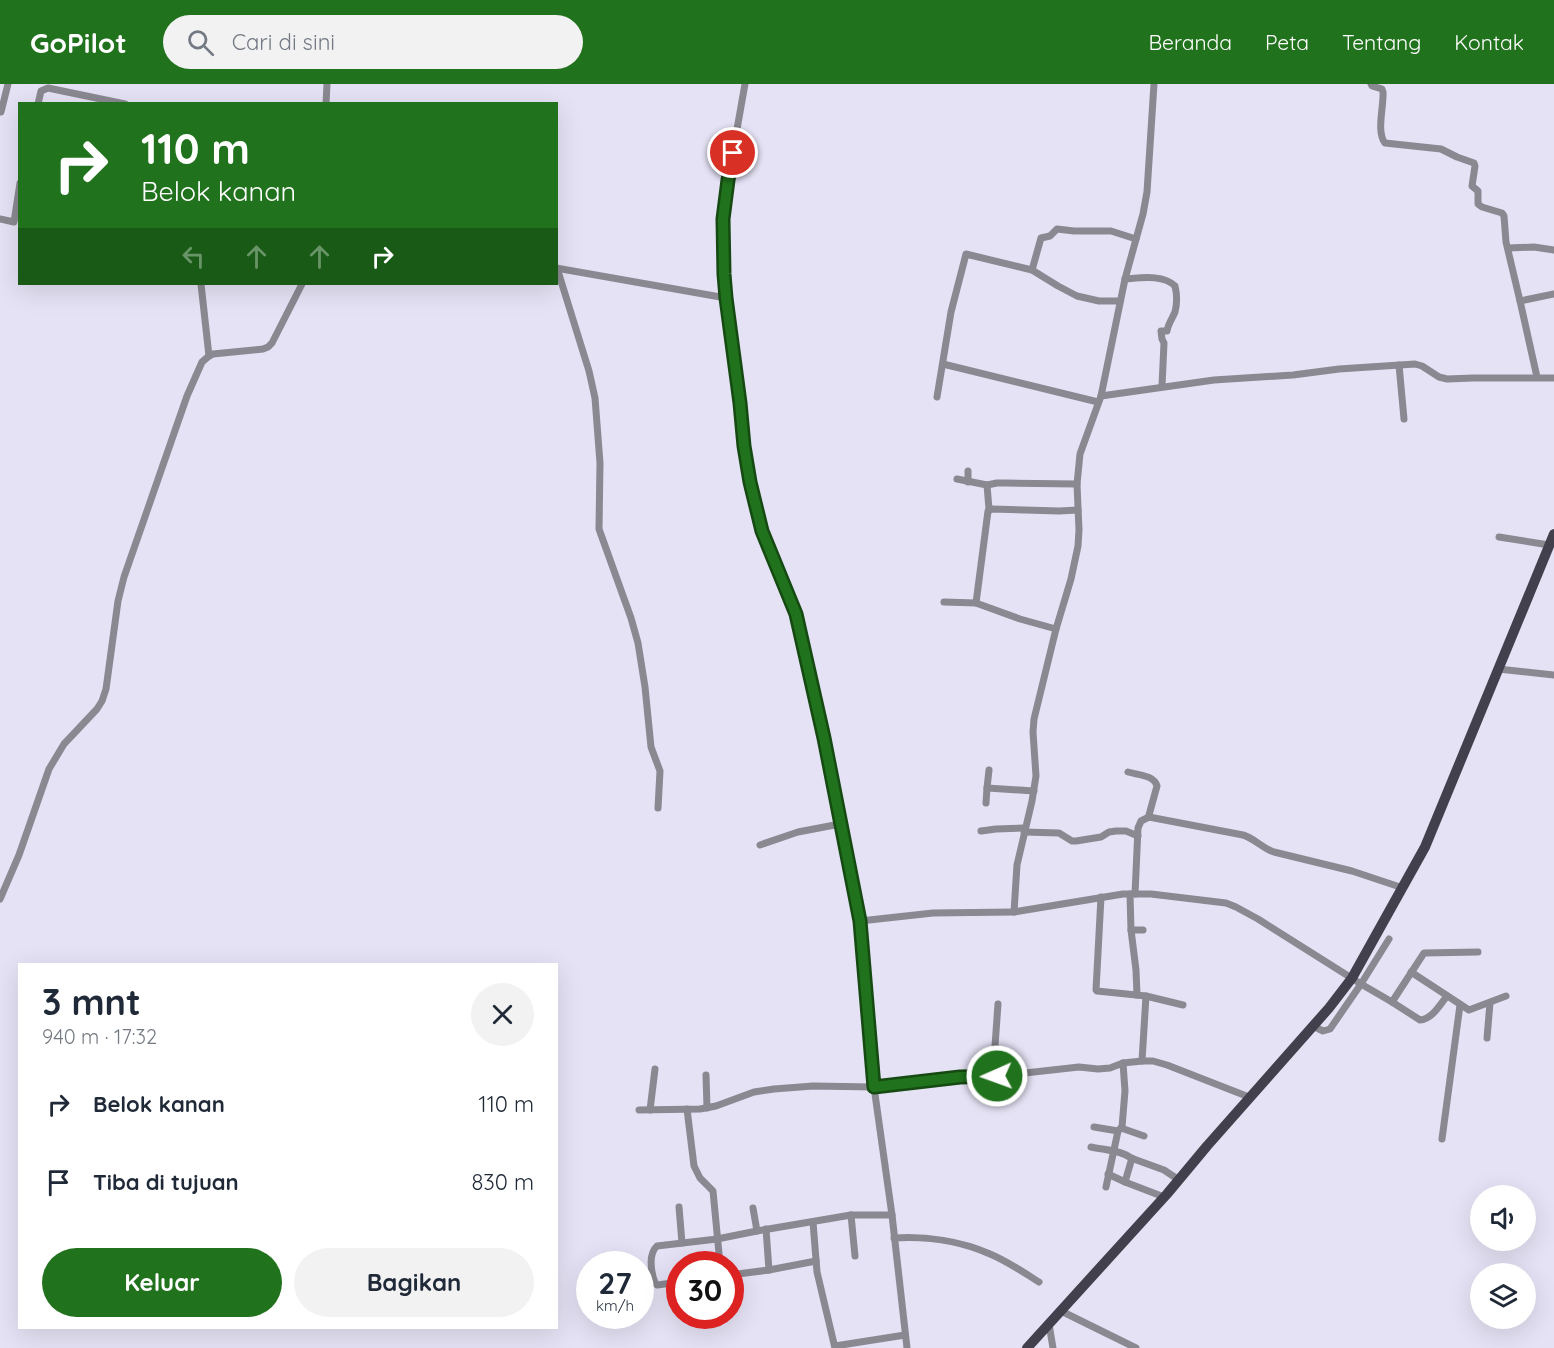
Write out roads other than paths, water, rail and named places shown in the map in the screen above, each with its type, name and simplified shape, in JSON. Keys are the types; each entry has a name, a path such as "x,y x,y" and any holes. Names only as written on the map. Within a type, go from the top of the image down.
{"main road":[{"path":"1027,1348 1164,1197 1249,1097 1356,981 1437,821 1498,669 1552,545"}],"street":[{"path":"1,112 8,84"},
{"path":"326,102 327,84"},
{"path":"745,84 724,211 726,298 741,425 750,482 762,531 796,614 813,683 860,921 874,1087 906,1348"},
{"path":"1014,912 1017,865 1034,791 1036,771 1033,723 1078,546 1077,484 1080,454 1100,399 1125,279 1143,214 1147,192 1154,84"},
{"path":"1371,84 1382,89 1384,94 1381,132 1385,143 1441,148 1457,157 1472,161 1475,166 1472,186 1478,191 1478,204 1503,214 1506,242 1537,377"},
{"path":"38,102 41,91 48,88 114,102"},
{"path":"0,219 14,222 18,196"},
{"path":"1032,270 1041,238 1050,236 1057,229 1111,231 1136,239"},
{"path":"1508,248 1534,247 1554,250"},
{"path":"937,397 951,312 966,254 1032,270 1077,296 1120,301"},
{"path":"558,268 726,298"},
{"path":"558,271 589,371 595,398 600,463 599,529 638,643 652,749 660,770 658,808"},
{"path":"1125,279 1155,278 1168,280 1175,286 1176,310 1167,331 1161,331 1161,339 1164,343 1162,386"},
{"path":"201,285 209,356"},
{"path":"0,899 20,855 49,769 64,744 102,701 106,689 119,596 124,577 187,396 202,362 218,353 263,349 269,346 302,285"},
{"path":"1520,302 1554,294"},
{"path":"943,364 1100,399 1162,386 1214,380 1419,364 1439,377 1447,379 1554,378"},
{"path":"1398,365 1404,418"},
{"path":"968,471 968,482"},
{"path":"957,479 987,486 997,483 1077,484"},
{"path":"976,603 989,509 987,486"},
{"path":"989,509 1078,510"},
{"path":"1499,537 1552,545"},
{"path":"944,602 976,603 1056,629"},
{"path":"1498,669 1554,675"},
{"path":"986,803 989,770"},
{"path":"1128,772 1152,778 1156,782 1149,817"},
{"path":"987,788 1034,791"},
{"path":"1142,1061 1141,996 1131,930 1140,822 1149,817 1248,836 1274,852 1352,871 1403,888"},
{"path":"760,845 798,832 840,824"},
{"path":"981,831 1005,828 1059,833 1077,842 1116,831 1126,831 1138,836"},
{"path":"860,921 933,913 1014,912 1101,897 1151,894 1233,905 1422,1021 1431,1016 1447,996"},
{"path":"1101,897 1095,988 1097,991 1141,996 1183,1005"},
{"path":"1131,930 1143,930"},
{"path":"1356,981 1389,939"},
{"path":"1392,1002 1424,953 1478,952"},
{"path":"1411,972 1470,1010 1506,996"},
{"path":"1487,1038 1490,1002"},
{"path":"997,1076 998,1051 995,1046 998,1004"},
{"path":"1442,1139 1460,1005"},
{"path":"639,1110 707,1108 722,1105 754,1092 767,1090 813,1086 874,1087 1080,1067 1110,1068 1123,1063 1142,1061 1167,1065 1249,1097"},
{"path":"1106,1187 1120,1130 1125,1091 1123,1063"},
{"path":"650,1110 656,1069"},
{"path":"706,1075 707,1108"},
{"path":"687,1109 694,1166 700,1178 713,1191 718,1251"},
{"path":"1094,1127 1144,1136"},
{"path":"1091,1147 1128,1155 1164,1170 1179,1180"},
{"path":"1125,1182 1132,1158"},
{"path":"1108,1174 1164,1197"},
{"path":"679,1207 682,1243"},
{"path":"753,1208 757,1231"},
{"path":"666,1284 657,1285 655,1282 651,1254 657,1246 717,1239 851,1215 891,1215"},
{"path":"851,1215 855,1256"},
{"path":"813,1222 816,1261 835,1347 905,1335"},
{"path":"766,1229 769,1270"},
{"path":"894,1238 918,1237 956,1243 976,1249 1004,1261 1039,1282"},
{"path":"744,1273 816,1261"},
{"path":"1061,1311 1136,1348"},
{"path":"1049,1324 1053,1348"}]}
